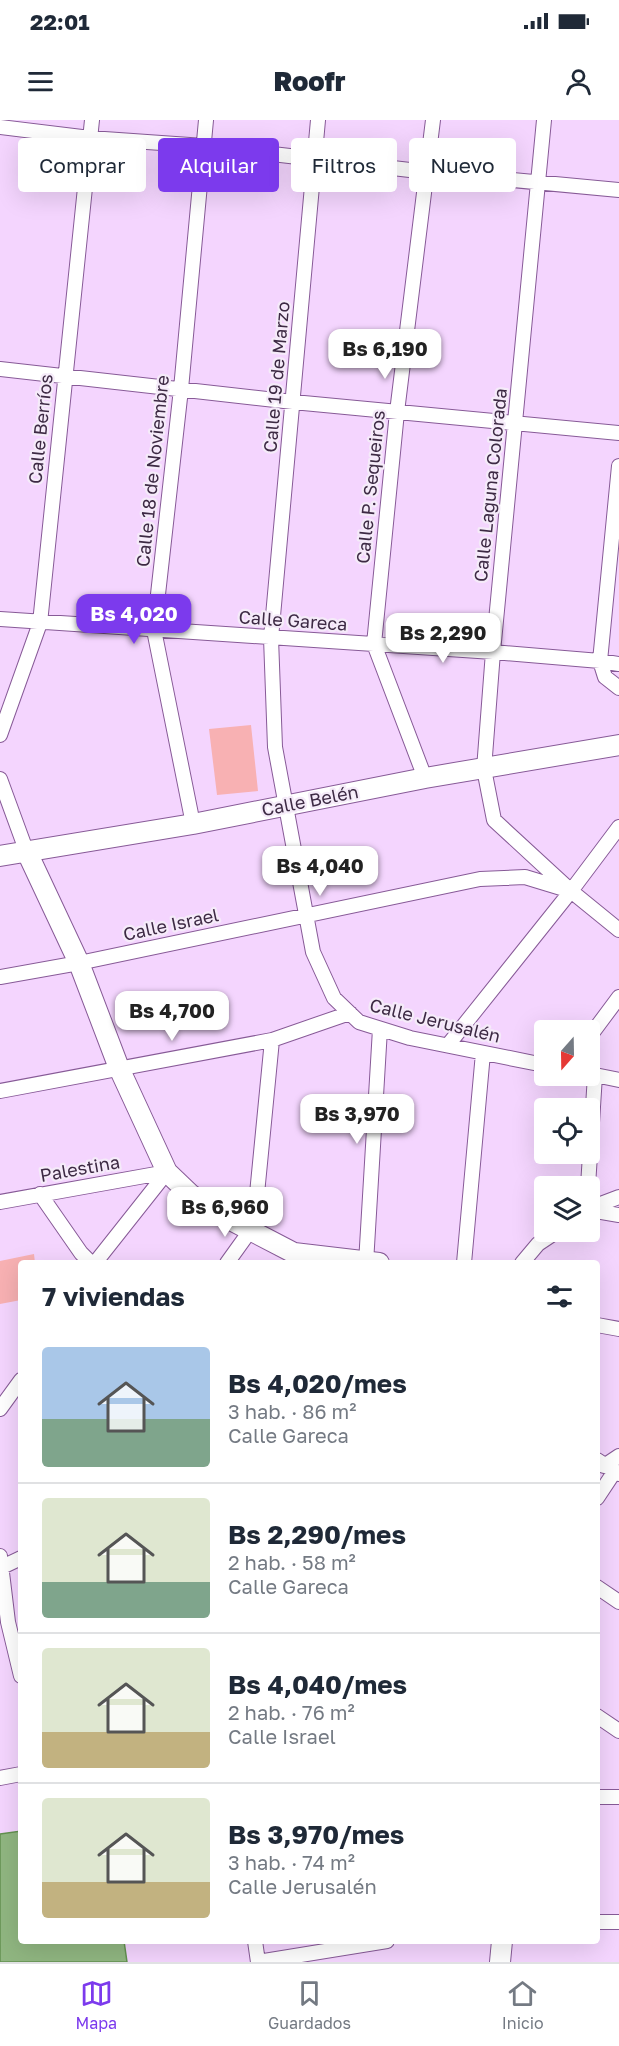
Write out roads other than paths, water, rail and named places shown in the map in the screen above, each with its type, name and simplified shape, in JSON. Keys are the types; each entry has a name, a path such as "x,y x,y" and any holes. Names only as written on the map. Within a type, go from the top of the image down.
{"main road":[{"name":"Calle Belén","path":"0,856 193,824 425,778 619,745"},
{"path":"26,850 80,963 119,1068 167,1172 190,1194 221,1215 294,1253 353,1260"},
{"path":"500,1962 502,1944"}],"street":[{"name":"Calle Berríos","path":"90,138 92,120"},
{"name":"Calle 18 de Noviembre","path":"205,138 206,120"},
{"name":"Calle 19 de Marzo","path":"316,138 318,120"},
{"name":"Calle P. Sequeiros","path":"431,138 433,120"},
{"name":"Calle Laguna Colorada","path":"544,120 493,652 484,769 494,820 571,891"},
{"path":"0,127 90,138"},
{"path":"516,180 619,190"},
{"name":"Calle Berríos","path":"0,735 40,623 84,192"},
{"name":"Calle 18 de Noviembre","path":"193,824 154,630 181,390 200,192"},
{"name":"Calle 19 de Marzo","path":"271,638 311,192"},
{"name":"Calle P. Sequeiros","path":"374,644 397,412 424,192"},
{"path":"0,369 292,402 619,433"},
{"path":"619,466 600,661 605,677 619,688"},
{"name":"Calle Gareca","path":"0,619 493,652 619,664"},
{"name":"Calle Jerusalén","path":"271,638 275,747 313,952 334,998 359,1023 448,1046 534,1063"},
{"path":"374,644 425,778"},
{"path":"0,778 26,850"},
{"path":"448,1046 619,827"},
{"name":"Calle Israel","path":"0,977 80,963 480,879 525,877 571,891 619,930"},
{"path":"600,1023 619,997"},
{"path":"0,1091 272,1040 350,1013"},
{"path":"370,1260 380,1029"},
{"path":"229,1260 250,1231 256,1204 272,1040"},
{"path":"464,1260 483,1053"},
{"path":"600,1076 619,1080"},
{"path":"588,1176 592,1086"},
{"path":"95,1260 167,1172"},
{"name":"Palestina","path":"0,1202 167,1172"},
{"path":"40,1194 81,1253 89,1260"},
{"path":"600,1205 619,1197"},
{"path":"600,1211 619,1215"},
{"path":"525,1260 541,1242"},
{"path":"600,1326 619,1329"},
{"path":"0,1409 11,1394"},
{"path":"600,1490 609,1468 619,1456"},
{"path":"0,1556 8,1622 18,1664"},
{"path":"0,1568 18,1559"},
{"path":"600,1589 619,1602"},
{"path":"600,1718 619,1731"},
{"path":"0,1778 18,1775"},
{"path":"600,1797 619,1797"},
{"path":"600,1922 619,1922"},
{"path":"255,1944 258,1962 369,1944"}]}
